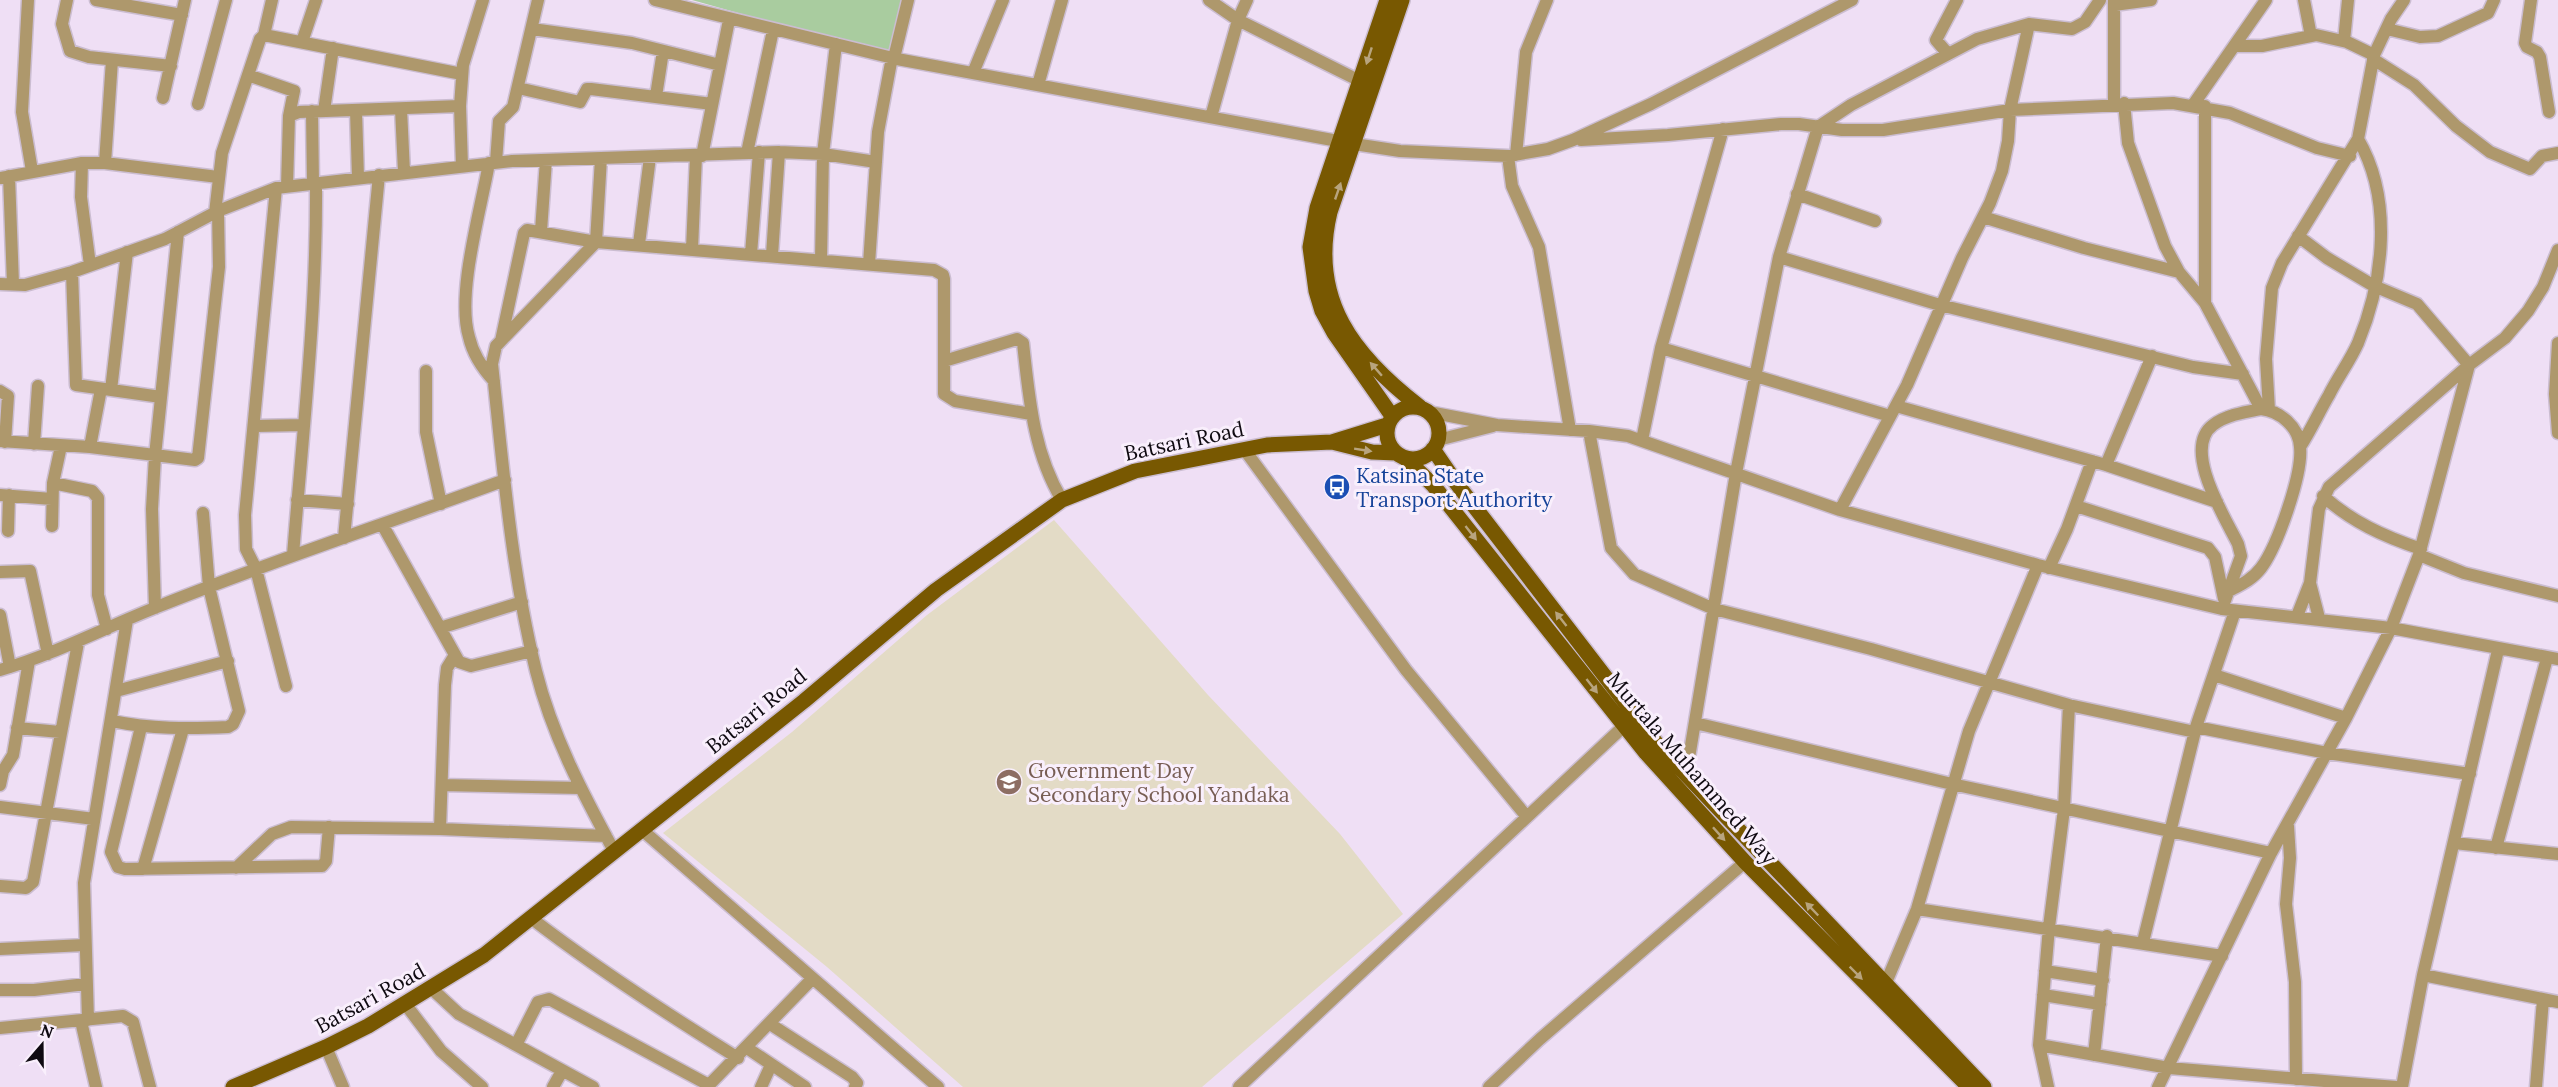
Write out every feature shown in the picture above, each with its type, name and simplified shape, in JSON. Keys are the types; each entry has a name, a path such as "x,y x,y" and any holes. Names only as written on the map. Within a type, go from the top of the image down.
{"main road":[{"path":"1332,442 1415,459 1436,445 1436,420 1376,369 1341,319 1327,289 1323,249 1325,234 1360,81 1387,0"},
{"path":"1401,455 1389,445 1390,420 1334,333 1316,291 1310,247 1313,228 1402,0"},
{"path":"1332,442 1390,420 1400,410 1425,410"},
{"name":"Batsari Road","path":"233,1087 326,1047 406,1005 484,955 804,701 936,590 1062,500 1135,471 1244,449 1332,442"},
{"name":"Murtala Muhammed Way","path":"1436,445 1457,484 1643,725 1686,777 1984,1087"},
{"name":"Murtala Muhammed Way","path":"1401,455 1433,485 1624,726 1745,862 1969,1087"}],"street":[{"path":"28,0 22,112 32,171"},
{"path":"68,0 62,24 70,51 89,57 171,66"},
{"path":"96,0 182,15"},
{"path":"163,98 185,0"},
{"path":"198,104 226,0"},
{"path":"0,391 8,396 2,441 90,447 195,460 200,455 219,267 218,177 222,153 260,39 264,34 272,0"},
{"path":"302,42 316,0"},
{"path":"462,166 460,106 462,74 483,0"},
{"path":"494,381 479,364 468,336 466,306 468,278 493,163 499,121 513,107 538,0"},
{"path":"655,0 729,20 893,58 1400,151 1512,156 1574,141 1781,124 1852,131 1883,130 2010,110 2119,103 2199,106 2230,113 2317,148 2350,156"},
{"path":"869,264 878,132 908,0"},
{"path":"973,73 1003,0"},
{"path":"1038,85 1062,0"},
{"path":"1209,0 1238,20 1360,81"},
{"path":"1212,117 1238,20 1247,0"},
{"path":"1546,0 1526,52 1512,156 1512,186 1539,247 1570,430"},
{"path":"1574,141 1662,99 1852,0"},
{"path":"1947,54 1936,40 1957,0"},
{"path":"1686,777 1736,473 1779,257 1818,127 1851,105 1977,39 2029,24 2072,29 2085,22 2100,0"},
{"path":"1425,410 1497,425 1589,431 1642,440 1840,510 2043,567 2224,600 2250,580 2272,549 2289,502 2299,465 2300,447 2296,430 2265,409 2243,374 2205,303 2179,272 2164,246 2134,167 2119,103 2114,3 2151,0"},
{"path":"2205,303 2199,106 2266,0"},
{"path":"2304,0 2311,36"},
{"path":"2344,41 2348,0"},
{"path":"2265,409 2266,359 2272,288 2282,263 2350,156 2358,139 2374,57 2404,0"},
{"path":"2387,29 2420,37 2438,36 2488,13 2494,0"},
{"path":"2531,0 2525,43 2540,57 2548,112"},
{"path":"692,249 699,156 729,20"},
{"path":"1840,510 1926,344 1940,305 1983,217 2002,171 2008,141 2010,110 2029,24"},
{"path":"532,29 632,44 720,65"},
{"path":"751,254 753,152 773,30"},
{"path":"264,34 462,74"},
{"path":"2235,46 2262,46 2311,36 2344,41 2374,57 2414,85 2456,126 2490,152 2530,169 2542,156 2558,153"},
{"path":"821,260 823,154 836,44"},
{"path":"293,555 313,322 314,183 318,111 333,48"},
{"path":"657,96 663,51"},
{"path":"105,163 112,60"},
{"path":"248,75 294,91 289,116 245,515 246,549 256,569 286,686"},
{"path":"518,88 580,102 587,89 712,104"},
{"path":"289,116 292,113 318,111 401,110 460,106"},
{"path":"356,110 358,178"},
{"path":"401,110 404,172"},
{"path":"1642,440 1660,348 1723,129"},
{"path":"2300,447 2357,344 2379,262 2380,210 2374,173 2358,139"},
{"path":"218,177 105,163 82,163 5,177 6,284 25,285 72,272 178,232 217,212 281,187 462,166 546,160 779,152 823,154 876,162"},
{"path":"772,255 779,152"},
{"path":"639,244 650,157"},
{"path":"596,242 601,158"},
{"path":"541,231 546,160"},
{"path":"82,163 81,197 90,265"},
{"path":"344,538 379,176"},
{"path":"1797,194 1875,221"},
{"path":"1983,217 2084,248 2179,272"},
{"path":"501,341 524,233 533,229 596,242 934,270 943,274 944,394 955,401 1031,414"},
{"path":"155,608 152,509 155,456 178,232"},
{"path":"2298,236 2327,258 2374,285 2417,304 2469,365"},
{"path":"596,242 588,247 501,341 493,353 513,553 537,672 568,765 614,851"},
{"path":"2297,616 2310,583 2319,509 2329,487 2469,365 2505,338 2528,311 2543,287 2558,250"},
{"path":"90,447 106,390 127,252"},
{"path":"1779,257 1940,305 2193,367 2243,374"},
{"path":"72,272 75,381 79,387 161,397"},
{"path":"944,361 1020,340 1031,414 1049,479 1062,500"},
{"path":"2558,344 2555,394 2558,433"},
{"path":"1660,348 1893,411 2092,461 2217,502"},
{"path":"2106,465 2152,356"},
{"path":"2158,1087 2271,853 2346,718 2391,628 2420,552 2469,365"},
{"path":"426,371 426,432 441,504"},
{"path":"34,444 38,386"},
{"path":"2224,600 2241,556 2238,544 2206,476 2202,454 2204,438 2212,426 2241,412 2265,409"},
{"path":"255,426 303,425"},
{"path":"1436,445 1497,425"},
{"path":"1589,431 1611,549 1634,574 1714,609 1871,649 2069,705 2327,753 2470,774"},
{"path":"52,526 53,483 61,446"},
{"path":"1244,449 1406,670 1527,817"},
{"path":"1885,985 1917,909 1952,784 1988,683 2043,567 2076,506 2092,461"},
{"path":"0,615 5,668 29,662 78,643 155,608 293,555 505,480"},
{"path":"53,483 92,491 98,498 98,595 107,629"},
{"path":"8,531 5,495 52,499"},
{"path":"2323,496 2344,515 2369,529 2464,573 2558,596"},
{"path":"297,500 348,504"},
{"path":"2076,506 2208,548 2215,557 2224,600 2235,611 2319,618 2391,628 2498,650 2553,658 2496,848"},
{"path":"112,721 141,727 183,729 228,727 233,724 239,711 209,587 202,513"},
{"path":"382,524 459,662 471,666 532,651"},
{"path":"0,572 30,571 48,654"},
{"path":"2310,583 2319,618"},
{"path":"440,628 522,602"},
{"path":"2143,942 2196,729 2235,611"},
{"path":"96,1087 84,1021 86,984 84,889 127,620"},
{"path":"0,886 26,888 33,882 44,812 78,643"},
{"path":"2402,1087 2423,975 2498,650"},
{"path":"440,829 445,685 447,668 455,655"},
{"path":"116,691 228,661"},
{"path":"0,785 3,771 13,755 29,662"},
{"path":"2214,675 2346,718"},
{"path":"2048,1087 2039,1045 2049,927 2064,808 2069,705"},
{"path":"1695,723 1952,784 2271,853"},
{"path":"1239,1087 1624,726"},
{"path":"141,727 111,852 118,867 142,869 322,866 326,861 329,827"},
{"path":"17,728 60,732"},
{"path":"142,869 183,729"},
{"path":"442,785 580,788"},
{"path":"0,807 94,819"},
{"path":"2288,824 2290,858 2286,904 2295,982 2296,1079"},
{"path":"236,868 272,834 291,827 440,829 606,836"},
{"path":"641,829 812,979 924,1082 938,1087"},
{"path":"2454,843 2558,854"},
{"path":"1489,1087 1540,1039 1745,862"},
{"path":"1917,909 2108,936 2222,956"},
{"path":"531,918 582,958 642,999 738,1058"},
{"path":"2094,1055 2108,936"},
{"path":"0,949 85,945"},
{"path":"2045,971 2103,980"},
{"path":"2423,975 2558,1002"},
{"path":"516,1045 538,1002 549,999 708,1086 738,1058 812,979"},
{"path":"0,990 34,990 86,984"},
{"path":"432,989 459,1014 593,1087"},
{"path":"2043,995 2100,1004"},
{"path":"2536,1087 2543,999"},
{"path":"406,1005 441,1051 482,1087"},
{"path":"0,1028 123,1016 133,1022 150,1087"},
{"path":"770,1024 852,1077 857,1083 855,1087"},
{"path":"2039,1045 2169,1068 2396,1087"},
{"path":"326,1047 343,1087"},
{"path":"747,1048 805,1087"},
{"path":"761,1087 771,1065"},
{"path":"553,1087 562,1071"}],"shaded area":[{"name":"Government Day Secondary School Yandaka","path":"1054,520 1208,695 1340,834 1403,914 1202,1087 963,1087 827,967 663,833 792,732 927,615"}],"green space":[{"path":"692,0 911,0 897,58"}],"place":[{"name":"Katsina State Transport Authority","path":"1337,487"},
{"name":"Government Day Secondary School Yandaka","path":"1009,782"}]}
